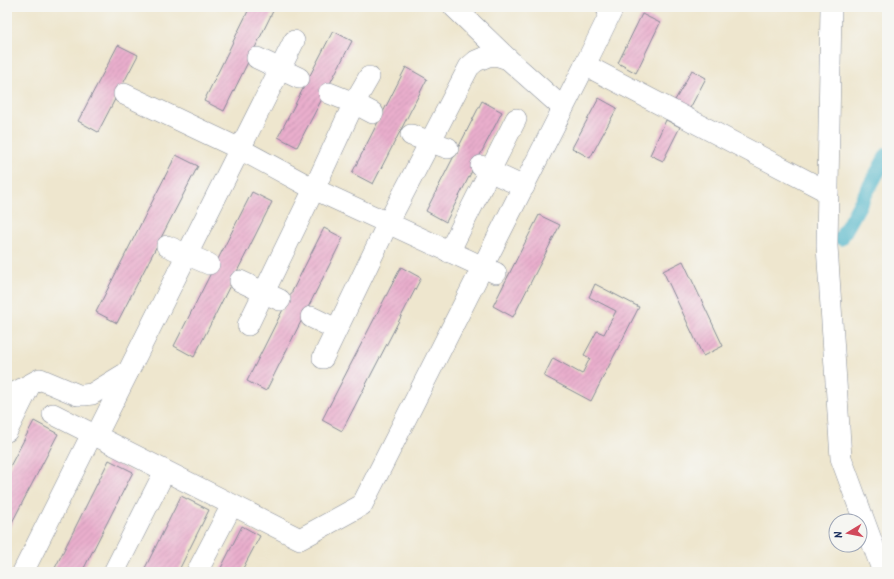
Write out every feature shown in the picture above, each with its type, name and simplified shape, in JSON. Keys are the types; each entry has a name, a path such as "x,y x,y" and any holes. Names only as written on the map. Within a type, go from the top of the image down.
{"street":[{"path":"454,7 508,59 563,108"},
{"path":"53,414 300,539 362,505 489,271 524,187 612,10 606,7"},
{"path":"831,7 827,246 841,458 883,572"},
{"path":"23,572 128,372 240,149 290,73 294,41"},
{"path":"323,358 388,223 469,67 476,61 488,56 496,55 508,59"},
{"path":"257,58 290,73"},
{"path":"585,65 828,192"},
{"path":"248,325 272,296 314,188 354,103 370,76"},
{"path":"329,93 354,103 373,113"},
{"path":"124,94 240,149 314,188 489,271"},
{"path":"449,252 485,169 516,119"},
{"path":"485,169 524,187"},
{"path":"167,246 209,264"},
{"path":"240,281 272,296"},
{"path":"311,317 336,329"},
{"path":"7,397 40,379 78,395 92,394 128,372"},
{"path":"7,431 30,385"},
{"path":"114,572 164,471"},
{"path":"197,572 232,505"}],"building":[{"path":"250,7 275,7 224,111 204,101"},
{"path":"642,14 660,23 636,73 618,63"},
{"path":"333,31 352,41 297,147 278,137"},
{"path":"118,45 138,55 98,132 78,121"},
{"path":"406,67 427,79 373,184 352,173"},
{"path":"692,70 706,78 689,110 674,102"},
{"path":"599,98 617,108 590,158 572,148"},
{"path":"482,101 502,112 446,222 426,211"},
{"path":"666,120 680,127 663,161 650,155"},
{"path":"176,155 198,166 117,323 96,312"},
{"path":"252,192 272,202 194,357 174,346"},
{"path":"539,215 560,225 513,317 493,306"},
{"path":"324,228 343,238 266,391 247,381"},
{"path":"683,261 723,346 703,356 663,271"},
{"path":"401,267 421,278 342,431 322,420"},
{"path":"595,284 639,307 591,401 544,376 553,358 582,374 590,358 584,355 597,331 604,334 616,311 589,297"},
{"path":"34,421 58,434 7,532 7,472"},
{"path":"109,460 133,472 82,572 53,572"},
{"path":"181,496 209,510 178,572 143,572"},
{"path":"242,526 260,536 241,572 219,572"}],"waterway":[{"path":"841,238 887,155"}]}
